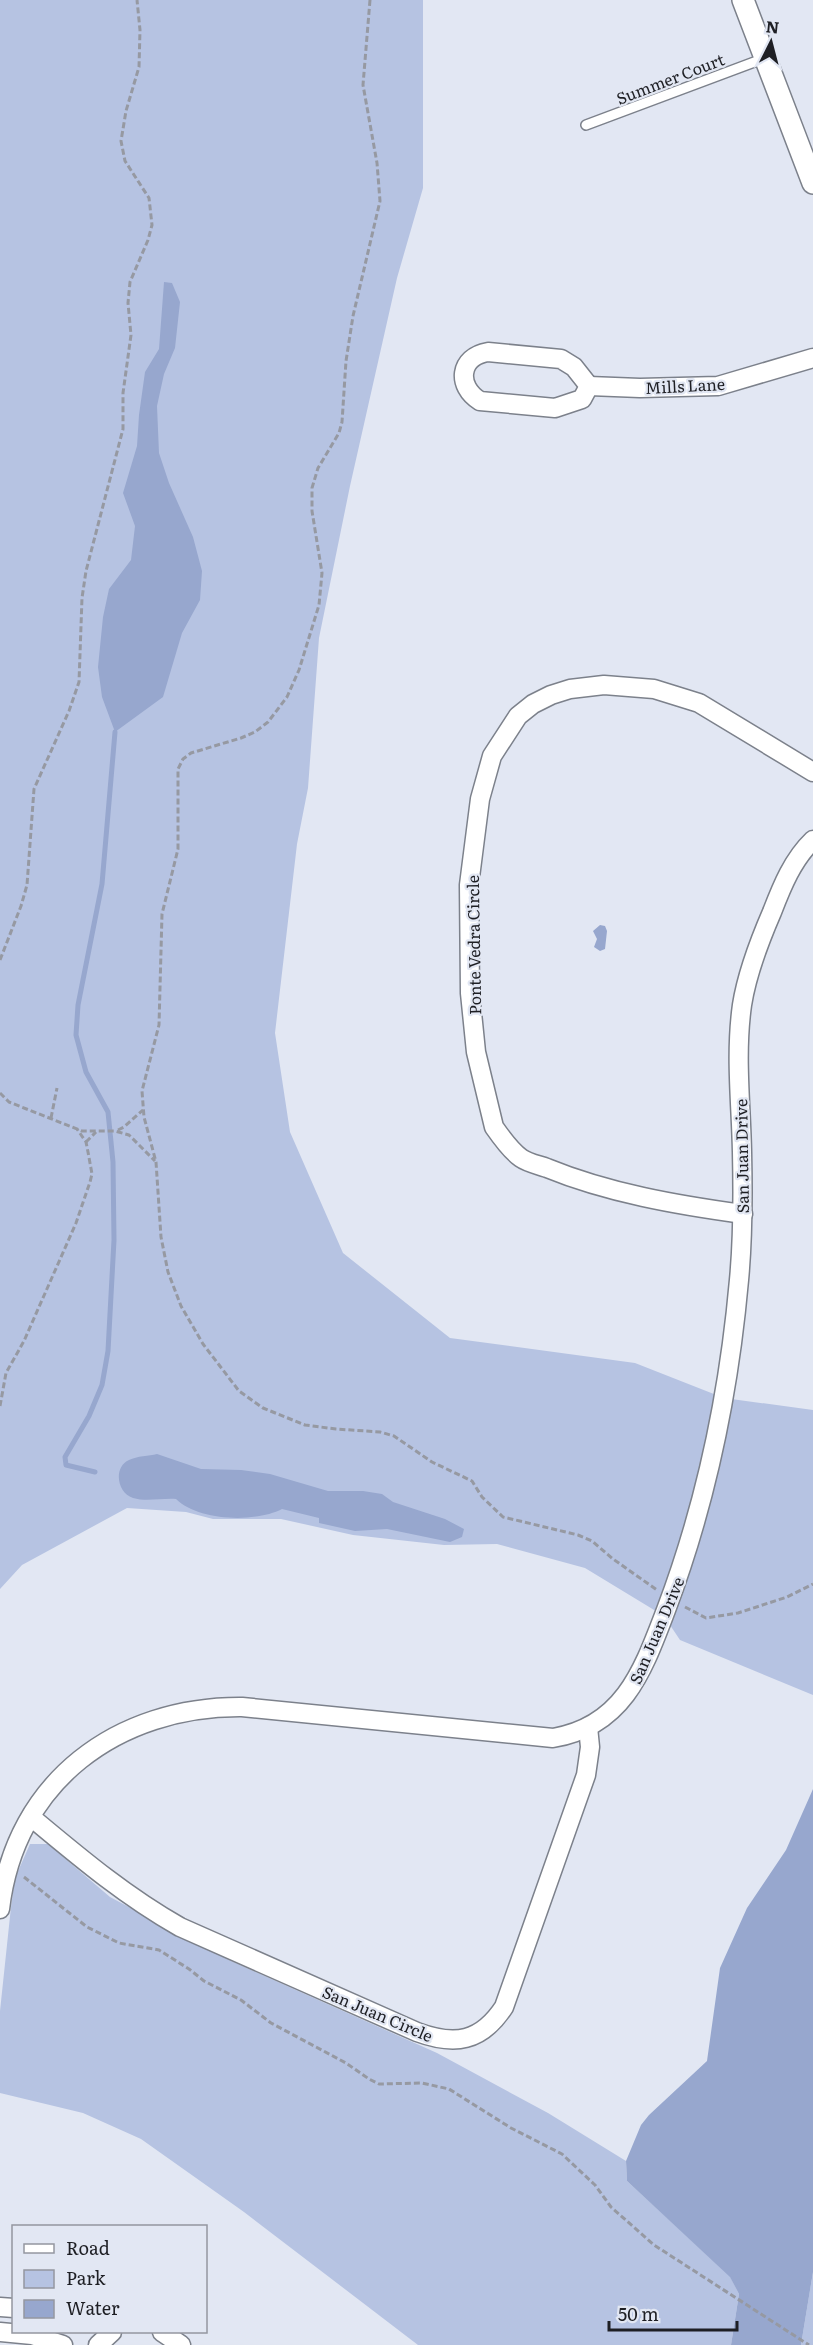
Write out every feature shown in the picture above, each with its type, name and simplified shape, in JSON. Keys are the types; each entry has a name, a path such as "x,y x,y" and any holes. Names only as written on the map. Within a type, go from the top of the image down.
{"street":[{"path":"743,0 813,183"},
{"path":"488,352 561,359 574,367 589,386 582,399 555,408 480,401 470,394 464,385 464,373 470,360 479,354 488,352"},
{"name":"Mills Lane","path":"589,386 640,388 718,386 813,358"},
{"name":"Ponte Vedra Circle","path":"742,1214 611,1189 566,1176 522,1158 499,1135 494,1127 476,1052 471,993 469,885 480,799 492,756 518,716 533,704 551,695 570,689 604,685 654,689 699,704 813,772"},
{"name":"San Juan Drive","path":"0,1909 10,1864 31,1817 51,1788 77,1761 96,1747 132,1727 181,1711 211,1707 242,1707 540,1738 565,1736 588,1727 610,1713 628,1694 670,1599 700,1507 716,1442 732,1348 740,1278 742,1214 738,1043 742,1003 761,938 783,885 795,863 813,840"},
{"name":"San Juan Circle","path":"31,1817 105,1879 180,1927 417,2032 436,2039 465,2039 488,2027 504,2007 586,1775 590,1747 588,1727"},
{"path":"28,2333 63,2345"},
{"path":"165,2333 181,2345"}],"lane":[{"name":"Summer Court","path":"586,126 765,58"}],"path":[{"path":"0,960 27,885 34,789 69,711 79,682 82,598 86,571 123,429 123,393 131,348 128,303 130,282 152,225 149,198 125,160 122,141 126,111 139,67 140,30 137,0"},
{"path":"370,0 363,85 377,163 380,201 353,316 346,361 342,422 339,433 318,468 312,488 312,511 322,573 320,605 299,670 287,697 268,722 255,732 241,738 191,753 183,759 176,780 178,849 162,914 159,1025 142,1091 156,1162 161,1237 168,1272 181,1306 203,1344 239,1391 263,1408 305,1425 380,1432 394,1436 432,1462 472,1481 482,1497 503,1517 578,1535 592,1541 613,1559 670,1599 706,1618 738,1613 787,1597 813,1584"},
{"path":"51,1118 57,1088"},
{"path":"0,1094 9,1102 77,1129 115,1131 129,1136 156,1162"},
{"path":"115,1131 124,1127 144,1110"},
{"path":"0,1406 6,1373 24,1341 76,1223 90,1182 91,1164 86,1142 77,1129"},
{"path":"86,1142 98,1131"},
{"path":"10,1864 45,1895 87,1927 119,1943 159,1950 189,1969 204,1982 241,2000 271,2023 346,2063 369,2079 379,2084 422,2084 449,2089 511,2128 562,2154 595,2185 611,2207 648,2240 809,2345"}],"green space":[{"path":"0,0 423,0 423,188 397,278 350,486 319,638 308,788 297,844 275,1033 290,1132 343,1253 450,1338 635,1363 724,1398 813,1410 813,1695 680,1640 664,1616 585,1568 497,1544 444,1545 353,1535 281,1519 213,1519 186,1512 127,1508 22,1565 0,1589"},
{"path":"30,1844 48,1844 110,1897 231,1961 437,2053 548,2113 626,2161 627,2181 730,2276 739,2294 731,2345 418,2345 244,2212 141,2139 83,2113 0,2093 0,2011 11,1907 15,1878"},
{"path":"813,2272 813,2345 801,2345"}],"water":[{"path":"164,282 172,283 180,302 175,348 164,374 157,406 159,453 169,483 193,537 202,571 200,600 182,633 163,697 115,732 102,697 98,667 103,617 109,589 131,560 135,526 123,493 137,446 145,372 159,349"},
{"path":"600,925 605,926 607,931 605,949 600,951 594,947 597,939 593,931"},
{"path":"157,1454 201,1469 241,1470 270,1474 328,1491 363,1491 382,1494 393,1502 445,1519 464,1529 462,1537 450,1542 387,1529 355,1531 319,1523 319,1518 282,1509 242,1518 212,1516 198,1512 176,1499 143,1500 133,1498 123,1491 119,1474 124,1463"},
{"path":"813,1789 813,2272 801,2345 731,2345 739,2294 730,2277 627,2181 626,2161 641,2125 649,2115 707,2061 720,1968 747,1908 786,1850"}],"waterway":[{"path":"95,1472 66,1465 65,1457 89,1416 102,1385 108,1351 114,1240 113,1162 108,1112 86,1072 76,1035 78,1005 102,884 115,732"}]}
